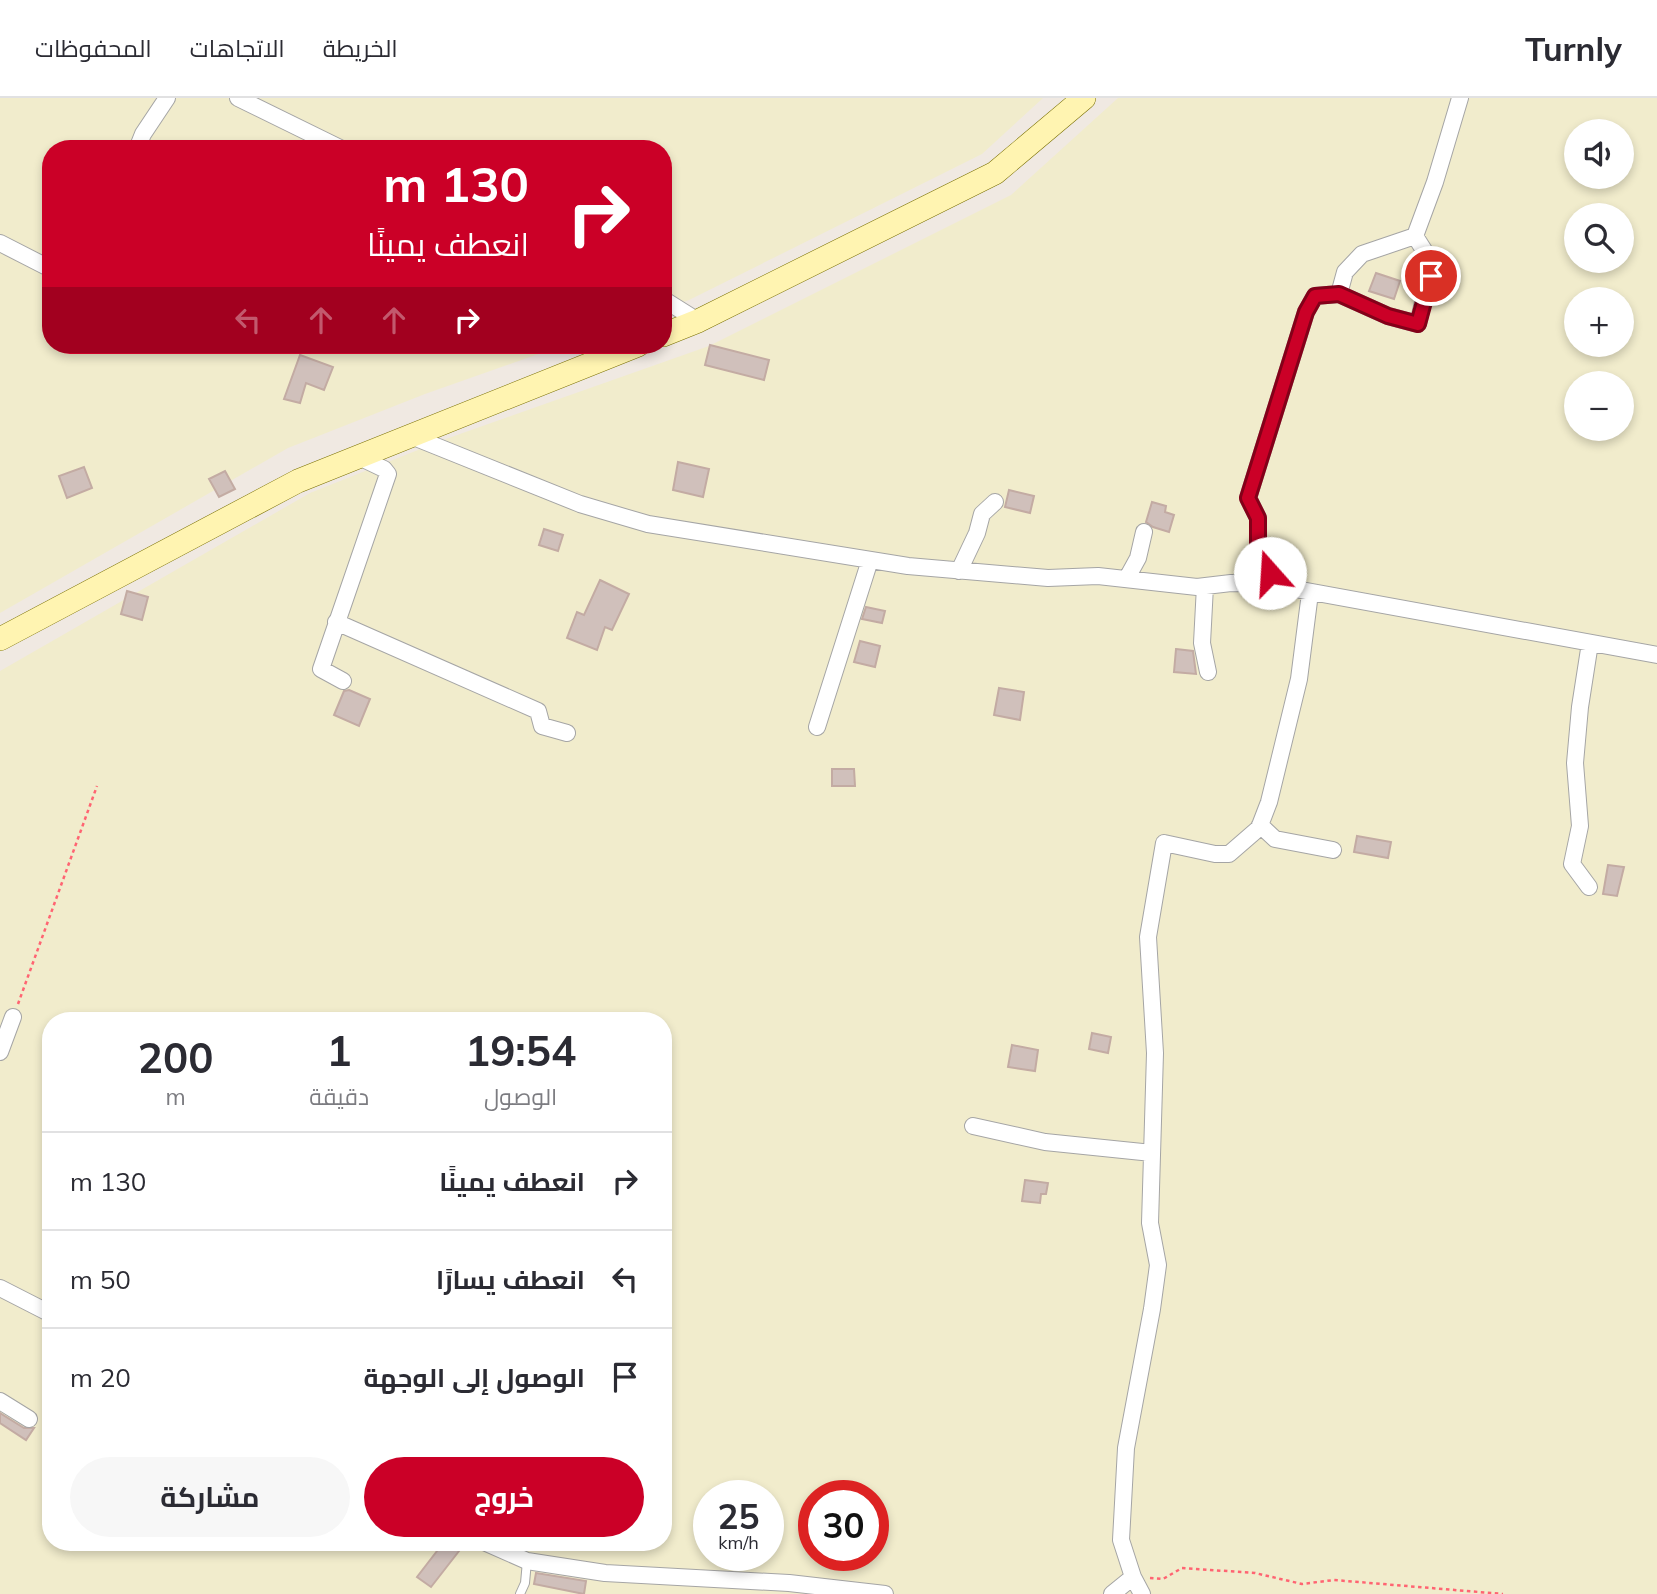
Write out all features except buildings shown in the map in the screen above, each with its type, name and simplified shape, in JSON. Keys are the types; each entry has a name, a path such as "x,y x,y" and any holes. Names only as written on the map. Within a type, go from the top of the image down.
{"street":[{"path":"141,140 167,98"},
{"path":"238,98 324,140"},
{"path":"672,331 698,321 995,173 1084,98"},
{"path":"1415,236 1435,182 1460,98"},
{"path":"1268,584 1270,573 1258,558 1258,518 1248,498 1306,312 1315,296 1339,294 1388,316 1418,324 1432,263 1415,236"},
{"path":"1339,294 1345,272 1362,254 1415,236"},
{"path":"0,243 42,264"},
{"path":"672,305 698,321"},
{"path":"0,639 298,481 616,354"},
{"path":"411,436 580,504 648,524 870,560 959,571 1048,578 1098,576 1205,586 1231,583 1268,584 1657,655"},
{"path":"343,681 321,669 388,474 384,469 359,457"},
{"path":"959,571 977,533 982,514 995,502"},
{"path":"1127,578 1138,558 1144,532"},
{"path":"817,727 870,560"},
{"path":"1205,586 1202,643 1208,672"},
{"path":"1142,1594 1133,1577 1121,1540 1126,1448 1158,1265 1150,1223 1155,1053 1148,937 1164,843 1215,854 1229,854 1260,825 1269,802 1299,679 1310,593"},
{"path":"336,622 538,711 542,726 567,733"},
{"path":"1589,887 1572,864 1580,818 1575,763 1577,735 1590,643"},
{"path":"1260,825 1275,839 1333,850"},
{"path":"0,1052 13,1017"},
{"path":"973,1126 1045,1142 1152,1153"},
{"path":"0,1288 42,1309"},
{"path":"0,1401 29,1419"},
{"path":"504,1551 527,1561 568,1565 605,1573 789,1583 886,1594"},
{"path":"1112,1594 1133,1577"}],"lane":[{"path":"520,1594 525,1583 527,1561"}],"path":[{"path":"13,1017 97,786"},
{"path":"1133,1577 1163,1579 1182,1568 1255,1573 1302,1584 1334,1580 1503,1594"}],"shaded area":[{"path":"0,98 1043,98 982,154 689,300 672,306 672,140 42,140 42,354 538,354 425,394 288,448 0,613"},
{"path":"1118,98 1657,98 1657,1594 0,1594 0,671 310,493 443,440 709,346 1011,195"}],"route":[{"path":"1270,573 1258,558 1258,518 1248,498 1306,312 1315,296 1339,294 1388,316 1418,324 1431,276"}]}
